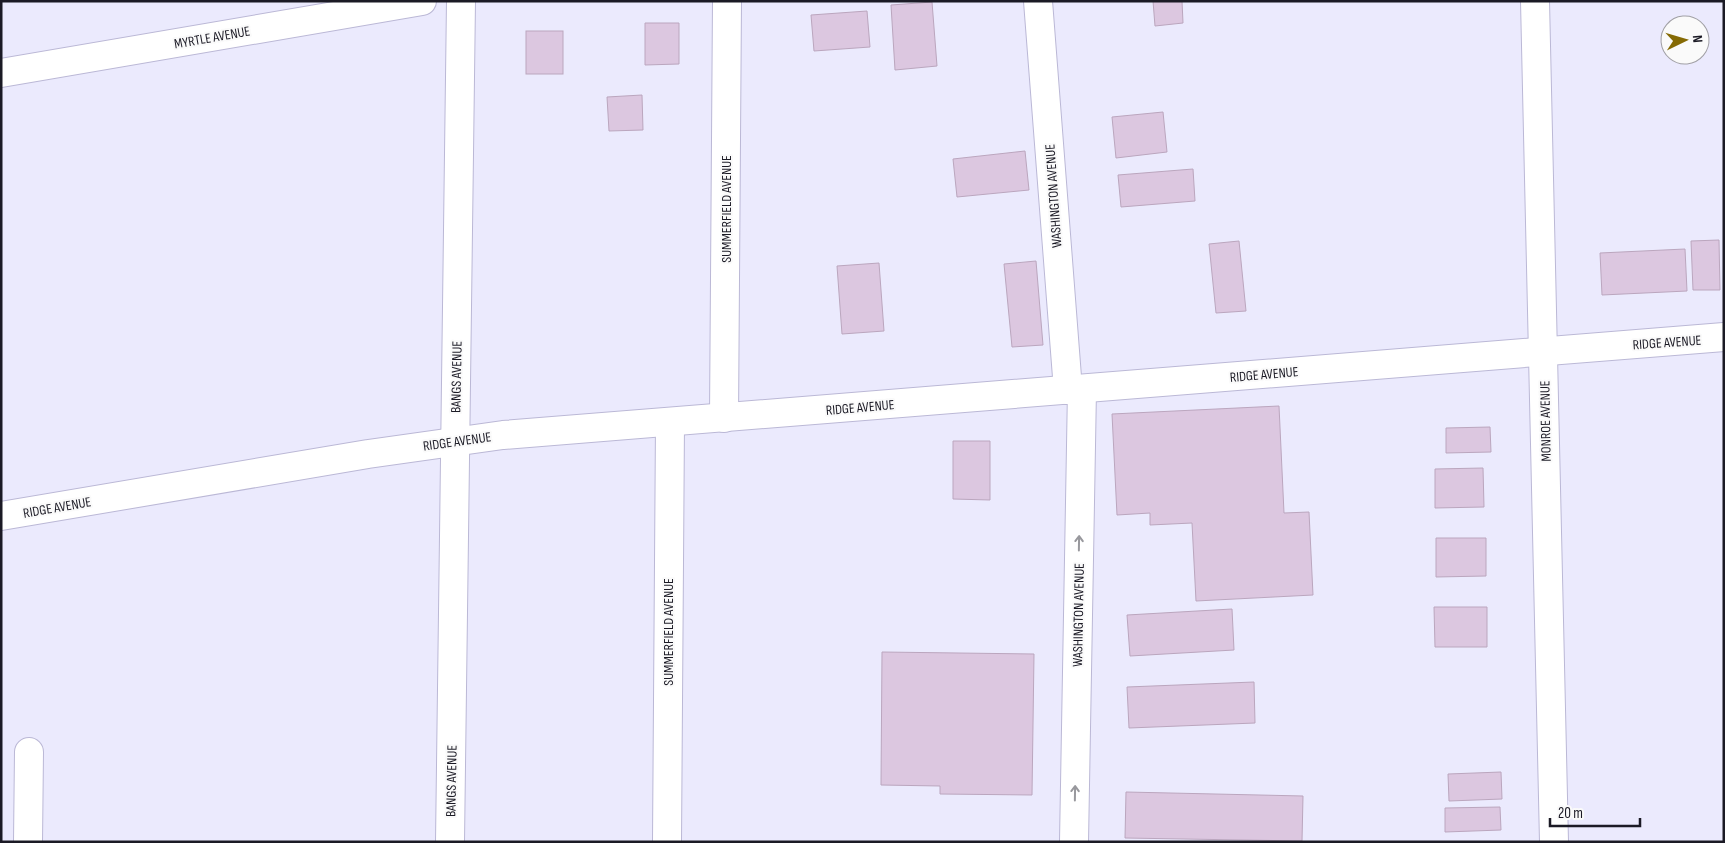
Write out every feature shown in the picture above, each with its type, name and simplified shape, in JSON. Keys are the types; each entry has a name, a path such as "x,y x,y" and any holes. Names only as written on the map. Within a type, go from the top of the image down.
{"street":[{"name":"MYRTLE AVENUE","path":"1,73 422,1"},
{"name":"BANGS AVENUE","path":"450,842 461,1"},
{"name":"SUMMERFIELD AVENUE","path":"724,418 727,1"},
{"name":"WASHINGTON AVENUE","path":"1038,1 1075,390 1074,842"},
{"name":"MONROE AVENUE","path":"1535,1 1554,842"},
{"name":"RIDGE AVENUE","path":"1,516 455,441 503,435 1724,337"},
{"name":"SUMMERFIELD AVENUE","path":"667,842 670,423"},
{"path":"28,842 29,752"}],"building":[{"path":"1153,1 1182,1 1183,23 1155,26"},
{"path":"932,2 937,66 895,70 891,5"},
{"path":"867,11 870,47 814,51 811,15"},
{"path":"645,23 679,23 679,64 645,65"},
{"path":"526,31 563,31 563,74 526,74"},
{"path":"642,95 643,130 609,131 607,97"},
{"path":"1163,112 1167,152 1116,158 1112,117"},
{"path":"1025,151 1029,190 957,197 953,159"},
{"path":"1193,169 1195,201 1121,207 1118,175"},
{"path":"1719,240 1720,290 1693,290 1691,241"},
{"path":"1239,241 1246,311 1216,313 1209,244"},
{"path":"1685,249 1687,291 1602,295 1600,253"},
{"path":"1036,261 1043,345 1012,347 1004,264"},
{"path":"879,263 884,331 842,334 837,266"},
{"path":"1279,406 1284,513 1309,512 1313,595 1196,601 1192,523 1150,525 1150,513 1117,515 1112,414"},
{"path":"1490,427 1491,452 1446,453 1446,428"},
{"path":"953,441 990,441 990,500 953,499"},
{"path":"1483,468 1484,507 1435,508 1435,469"},
{"path":"1436,538 1486,538 1486,576 1436,577"},
{"path":"1434,607 1487,607 1487,647 1435,647"},
{"path":"1232,609 1234,650 1130,656 1127,615"},
{"path":"882,652 1034,654 1032,795 940,794 940,786 881,785"},
{"path":"1254,682 1255,723 1129,728 1127,687"},
{"path":"1501,772 1502,799 1449,801 1448,774"},
{"path":"1126,792 1303,796 1302,841 1125,838"},
{"path":"1500,807 1501,830 1445,832 1445,808"}]}
